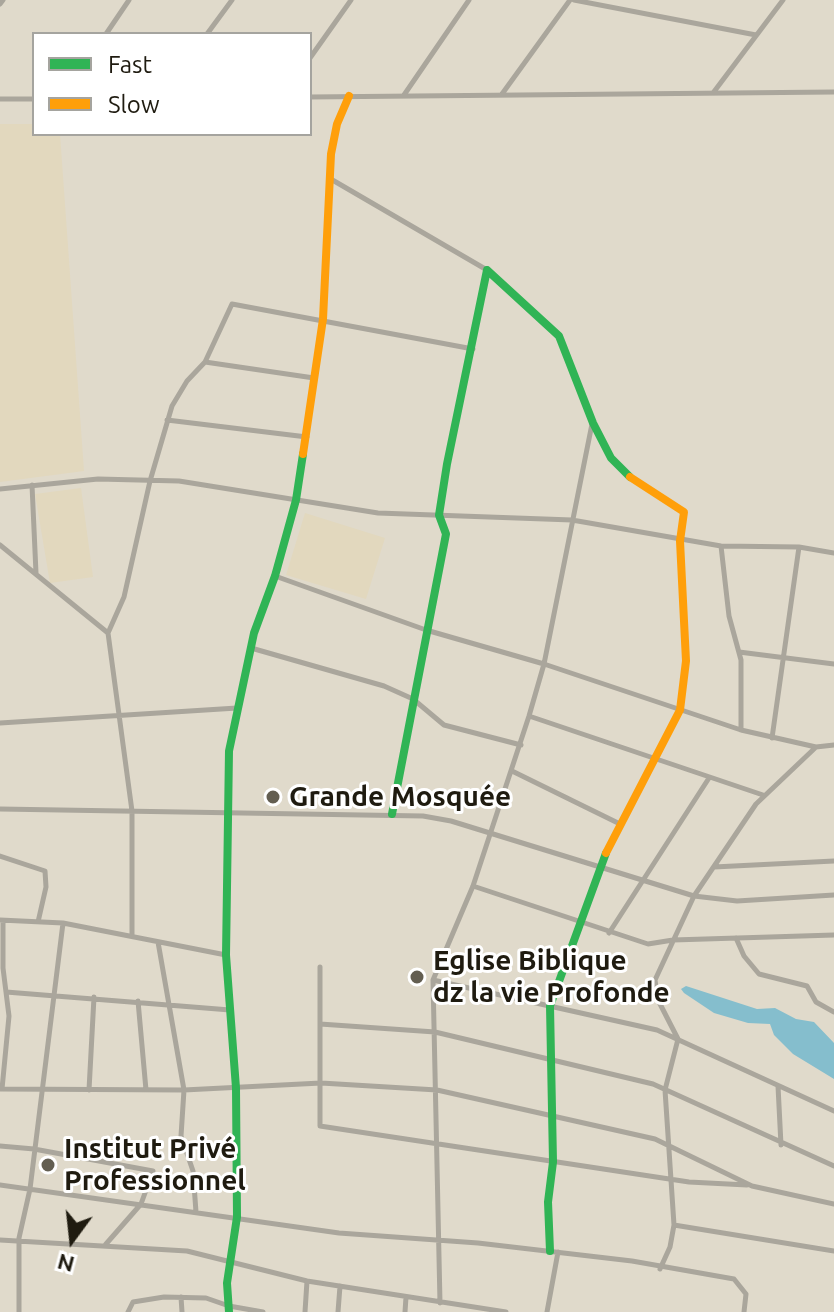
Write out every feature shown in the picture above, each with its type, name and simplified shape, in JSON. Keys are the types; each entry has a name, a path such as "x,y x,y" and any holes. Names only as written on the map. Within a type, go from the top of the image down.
{"street":[{"path":"107,32 129,0"},
{"path":"208,32 232,0"},
{"path":"312,55 351,0"},
{"path":"404,95 469,0"},
{"path":"501,95 572,0 756,35"},
{"path":"712,94 783,0"},
{"path":"312,97 834,92"},
{"path":"229,1309 230,1263 237,1217 236,1088 226,955 225,814 229,751 250,648 275,576 296,500 323,319 328,178 337,124 349,96"},
{"path":"0,99 32,99"},
{"path":"328,178 487,270 559,336 593,423 611,458 626,474 681,507 684,512 680,541 687,646 680,710 599,866 550,1006 553,1162 548,1202 554,1251 547,1312"},
{"path":"392,814 446,534 439,515 487,270"},
{"path":"132,935 132,811 108,633 124,597 167,420 187,381 205,362 232,304 473,349"},
{"path":"205,362 315,378"},
{"path":"167,420 307,437"},
{"path":"440,1303 439,1144 433,980 473,886 488,834 521,745 544,664 593,423"},
{"path":"0,489 98,479 208,484 378,513 572,520 680,541 721,546 799,547 834,553"},
{"path":"32,485 36,574"},
{"path":"0,545 108,633"},
{"path":"721,546 729,616 739,652 741,730"},
{"path":"772,738 786,657 799,547"},
{"path":"275,576 426,630 544,664 741,730 816,747 834,745"},
{"path":"250,648 384,686 413,699 444,725 521,745"},
{"path":"739,652 834,664"},
{"path":"0,723 237,708"},
{"path":"529,716 763,795"},
{"path":"660,1269 670,1247 674,1225 665,1090 678,1039 655,986 694,896 713,867 763,795 816,747"},
{"path":"512,771 620,824"},
{"path":"609,933 709,778"},
{"path":"0,809 392,814 451,821 694,896 737,901 834,895"},
{"path":"0,856 45,871 46,887 38,922"},
{"path":"713,867 834,861"},
{"path":"473,886 579,924 648,944 673,940 834,935"},
{"path":"226,955 63,923 1,920 9,1016 1,1089 184,1090 321,1083 437,1090 670,1144 752,1186"},
{"path":"19,1312 19,1238 30,1189 63,923"},
{"path":"736,938 744,956 759,974 807,986 816,1002 834,1012"},
{"path":"158,942 184,1090 181,1136 193,1171 196,1212"},
{"path":"320,967 320,1126 672,1179 752,1186 834,1204"},
{"path":"433,980 657,1030 834,1111"},
{"path":"6,992 230,1010"},
{"path":"89,1090 94,997"},
{"path":"138,1001 146,1090"},
{"path":"320,1024 435,1032 665,1090 781,1145 834,1166"},
{"path":"778,1086 781,1145"},
{"path":"0,1146 149,1168 153,1176 141,1204 105,1245"},
{"path":"0,1185 339,1233 554,1251 632,1261 660,1269 734,1279 746,1294 744,1312"},
{"path":"674,1225 834,1251"},
{"path":"0,1240 19,1238 187,1251 307,1281 506,1312"},
{"path":"305,1312 307,1281"},
{"path":"338,1312 340,1286"},
{"path":"181,1297 182,1312"},
{"path":"128,1312 133,1302 181,1297 206,1298 229,1309 263,1312"},
{"path":"405,1312 406,1297"}],"shaded area":[{"path":"0,124 32,124 32,136 60,136 84,471 0,482"},
{"path":"81,488 93,577 50,583 35,494"},
{"path":"305,513 385,538 366,599 286,575"}],"water":[{"path":"686,986 757,1009 775,1008 796,1019 814,1022 834,1043 834,1079 793,1054 774,1035 770,1024 748,1023 714,1013 684,993 681,989"}],"traffic: fast":[{"path":"392,814 446,534 439,515 447,464 487,270 559,336 593,423 611,458 630,477"},
{"path":"229,1312 227,1283 237,1217 236,1088 226,955 229,751 254,633 275,576 296,500 303,454"},
{"path":"550,1251 548,1202 553,1162 550,1006 606,853"}],"traffic: slow":[{"path":"303,454 323,319 331,154 337,124 349,96"},
{"path":"606,853 680,710 686,661 680,541 684,512 630,477"}],"place":[{"name":"Grande Mosquée","path":"273,797"},
{"name":"Eglise Biblique dz la vie Profonde","path":"417,977"},
{"name":"Institut Privé Professionnel","path":"48,1165"}]}
